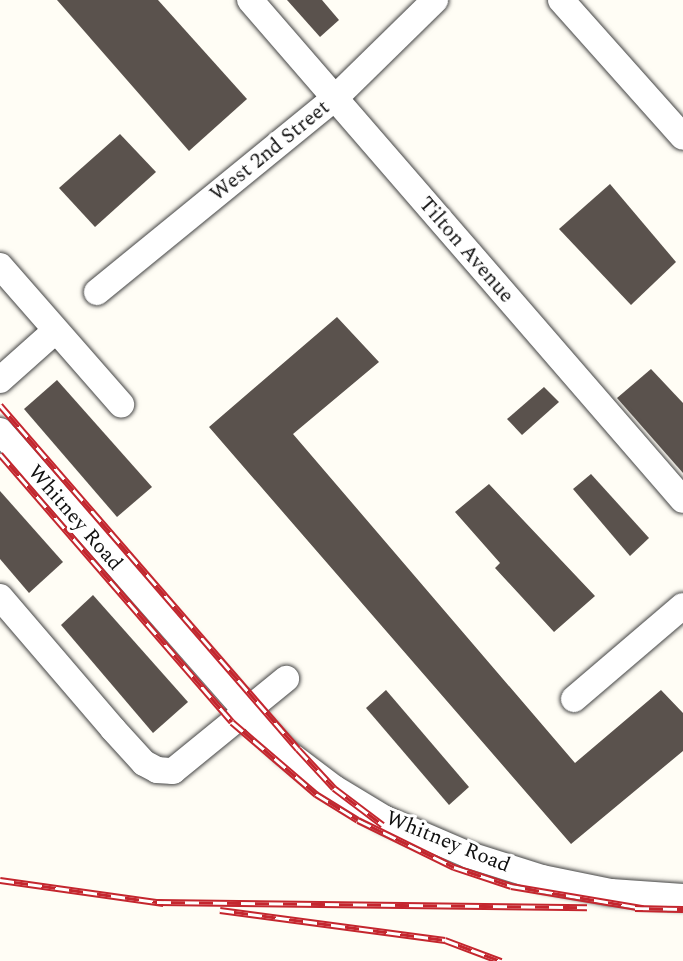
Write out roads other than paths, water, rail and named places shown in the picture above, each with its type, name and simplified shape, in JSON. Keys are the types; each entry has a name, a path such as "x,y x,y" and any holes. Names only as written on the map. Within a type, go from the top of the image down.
{"street":[{"name":"Tilton Avenue","path":"250,0 683,500"},
{"name":"West 2nd Street","path":"97,292 335,98 435,0"},
{"path":"561,0 683,137"},
{"path":"0,266 121,404"},
{"path":"0,380 55,331"},
{"name":"Whitney Road","path":"0,431 246,711 285,751 334,788 385,819 469,855 542,878 611,892 683,897"},
{"path":"0,597 144,763 157,770 172,771 286,679"},
{"path":"574,699 683,606"}],"railway":[{"path":"0,405 298,749 334,788 383,825"},
{"path":"0,454 232,722 316,794 358,820 454,867 511,886 643,908"},
{"path":"0,880 163,903"},
{"path":"157,902 587,907"},
{"path":"635,908 683,909"},
{"path":"220,910 445,940 501,961"}]}
